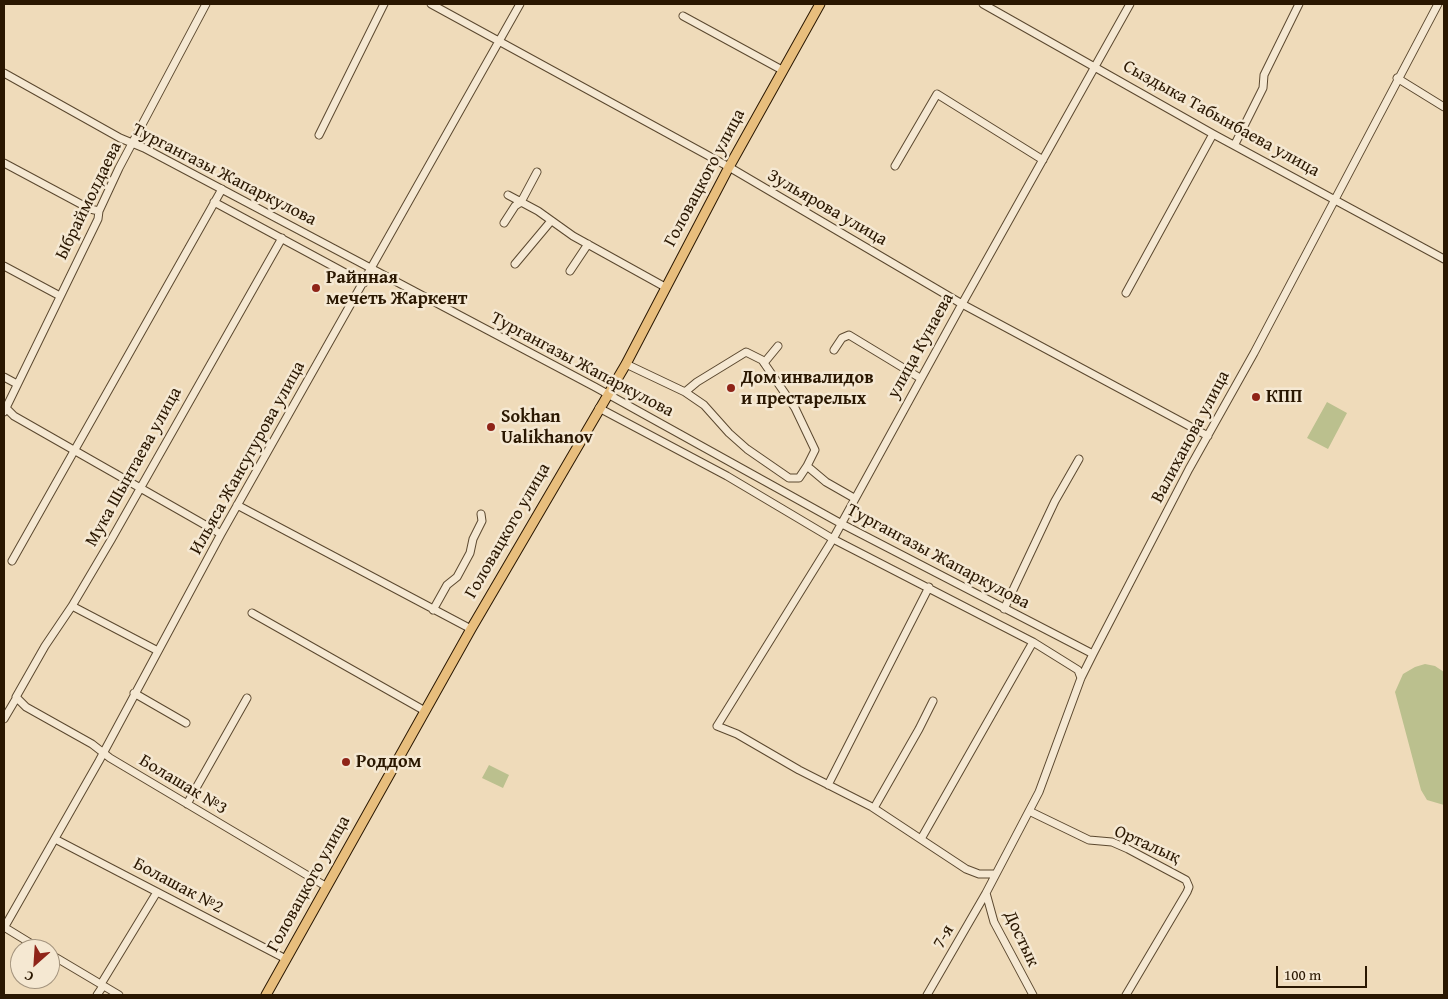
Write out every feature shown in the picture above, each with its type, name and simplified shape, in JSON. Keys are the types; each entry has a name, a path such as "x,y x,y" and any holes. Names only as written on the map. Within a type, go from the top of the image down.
{"main road":[{"name":"Головацкого улица","path":"266,995 471,629 606,394 626,364 729,167 820,4"}],"street":[{"name":"Ыбраймолдаева","path":"5,410 98,219 99,212 206,4"},
{"path":"319,135 384,4"},
{"name":"Зульярова улица","path":"432,4 498,42 729,167 962,304 1208,436"},
{"name":"Ильяса Жансугурова улица","path":"4,928 56,839 221,534 520,4"},
{"name":"Сыздыка Табынбаева улица","path":"983,4 1214,134 1444,259"},
{"name":"улица Кунаева","path":"828,785 737,734 717,726 833,539 920,378 1130,4"},
{"path":"1235,144 1263,88 1264,75 1299,4"},
{"name":"Валиханова улица","path":"986,893 1029,811 1056,750 1081,678 1093,654 1397,78 1438,4"},
{"path":"683,16 782,70"},
{"name":"Тургангазы Жапаркулова","path":"4,73 133,144 222,189 606,394 840,523 1004,610 1093,654"},
{"path":"1397,78 1444,107"},
{"path":"895,166 937,94 1043,160"},
{"path":"1126,293 1214,134"},
{"path":"4,163 99,212"},
{"path":"504,222 515,206 521,202 537,172"},
{"path":"12,561 222,189"},
{"path":"508,195 588,244 665,287"},
{"path":"214,202 364,283"},
{"path":"515,264 551,221"},
{"name":"Мука Шынтаева улица","path":"4,718 45,646 72,606 282,238"},
{"path":"570,271 588,244"},
{"path":"4,266 60,296"},
{"path":"834,350 842,338 849,335 920,378"},
{"path":"764,363 778,346"},
{"path":"626,364 685,392 704,405 728,433 777,471 789,478 799,478 815,450 795,408 764,363 746,352 697,382 685,392"},
{"path":"4,377 17,384"},
{"name":"Тургангазы Жапаркулова","path":"599,408 727,476 833,539 1033,642 1078,670 1081,678"},
{"path":"5,410 221,534"},
{"path":"1004,610 1054,501 1079,459"},
{"path":"807,466 826,482 854,498"},
{"path":"238,505 471,629"},
{"path":"433,610 447,585 453,582 470,553 473,539 482,521 481,514"},
{"path":"929,587 828,785 874,808 966,869 979,874 995,874"},
{"path":"72,606 158,651"},
{"path":"252,613 425,711"},
{"path":"921,839 1033,642"},
{"path":"134,693 186,723"},
{"name":"Болашак №3","path":"17,698 26,707 103,751 110,758 327,887"},
{"path":"186,804 246,698"},
{"path":"874,808 919,730 933,701"},
{"name":"Орталық","path":"1029,811 1089,840 1112,842 1128,849 1186,880 1189,887 1187,892 1126,995"},
{"name":"Болашак №2","path":"56,839 286,959"},
{"path":"97,995 157,892"},
{"name":"7-я","path":"927,995 986,893"},
{"name":"Достык","path":"986,893 994,922 1033,995"},
{"path":"4,928 23,939"},
{"path":"60,960 119,995"}],"green space":[{"path":"1327,402 1347,413 1328,449 1307,438"},
{"path":"1425,664 1435,666 1444,672 1444,805 1427,800 1421,790 1395,692 1403,674"},
{"path":"489,765 509,775 503,788 482,778"}],"place":[{"name":"Райнная мечеть Жаркент","path":"316,288"},
{"name":"Дом инвалидов и престарелых","path":"731,388"},
{"name":"КПП","path":"1256,397"},
{"name":"Sokhan Ualikhanov","path":"491,427"},
{"name":"Роддом","path":"346,762"}]}
